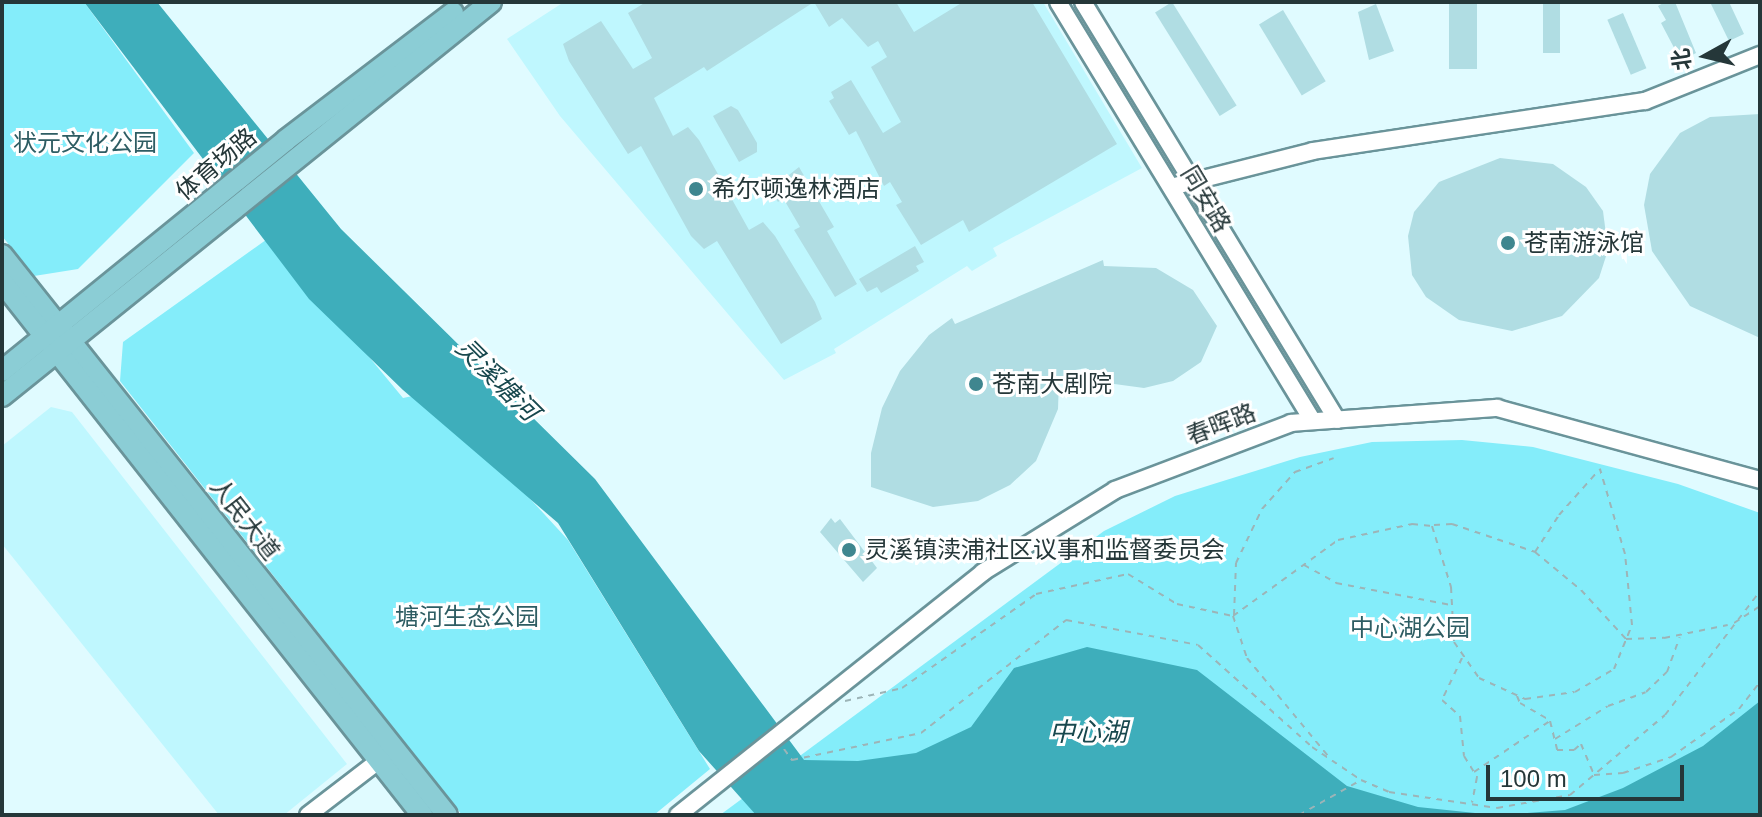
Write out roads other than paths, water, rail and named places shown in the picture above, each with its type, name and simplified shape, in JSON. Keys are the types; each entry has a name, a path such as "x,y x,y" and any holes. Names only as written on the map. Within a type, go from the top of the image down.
{"main road":[{"name":"体育场路","path":"2,371 58,339 224,204 286,140 468,2"},
{"path":"224,204 297,161 491,2"},
{"name":"人民大道","path":"2,255 58,339 422,815"},
{"name":"人民大道","path":"2,282 58,339 447,815"},
{"path":"2,396 58,339"}],"street":[{"name":"同安路","path":"1058,2 1313,421"},
{"name":"同安路","path":"1083,2 1337,420"},
{"path":"1171,187 1190,179 1313,151 1645,101 1760,55"},
{"name":"春晖路","path":"678,815 983,572 1115,490 1291,423 1497,408 1760,480"},
{"path":"308,815 381,759"}],"water":[{"name":"中心湖","path":"84,2 157,2 341,229 595,479 804,760 858,761 916,753 971,727 1014,668 1087,647 1197,670 1347,786 1418,807 1494,815 756,815 699,751 558,523 403,390 309,299"},
{"path":"1760,701 1760,815 1503,815 1565,810 1623,788 1703,746"}],"place":[{"name":"希尔顿逸林酒店","path":"696,189"},
{"name":"苍南游泳馆","path":"1508,243"},
{"name":"苍南大剧院","path":"976,384"},
{"name":"灵溪镇渎浦社区议事和监督委员会","path":"849,550"}],"park label":[{"name":"状元文化公园","path":"85,143"},
{"name":"塘河生态公园","path":"467,617"},
{"name":"中心湖公园","path":"1410,628"}],"water label":[{"name":"灵溪塘河","path":"497,380"}]}
